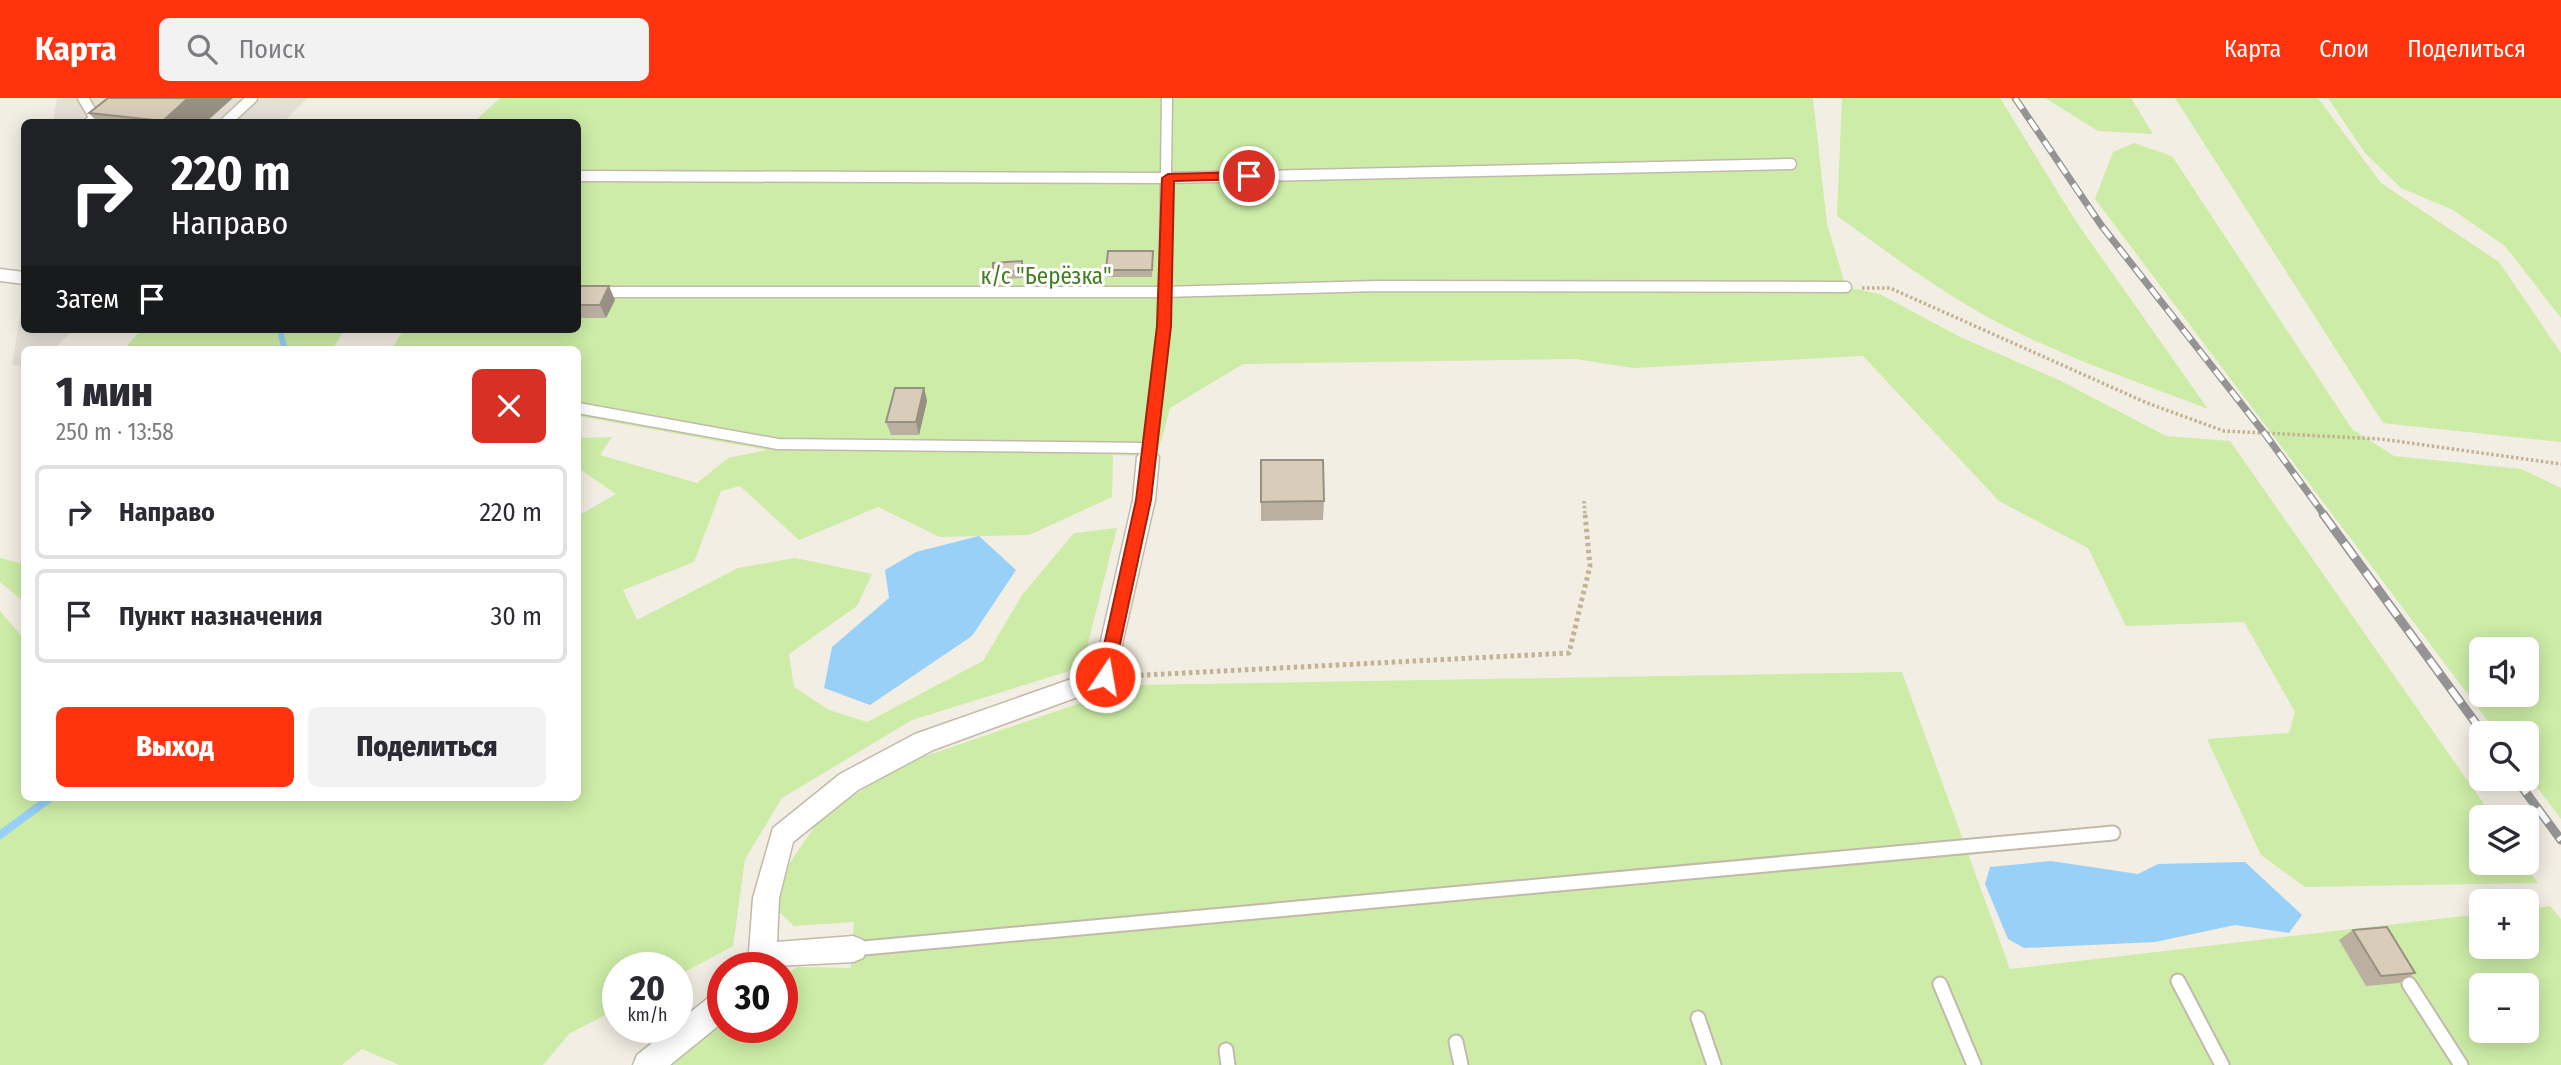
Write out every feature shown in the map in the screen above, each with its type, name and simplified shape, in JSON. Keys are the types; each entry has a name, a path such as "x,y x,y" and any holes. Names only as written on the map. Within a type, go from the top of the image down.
{"street":[{"path":"0,275 21,278"},
{"path":"759,952 766,898 782,836 849,782 924,742 1105,677 1144,500 1148,453"},
{"path":"798,957 853,949"},
{"path":"647,1065 707,1017"}],"lane":[{"path":"83,98 92,119"},
{"path":"95,119 119,98"},
{"path":"229,119 252,98"},
{"path":"581,409 778,444 1148,453 1164,326 1167,98"},
{"path":"581,176 1168,178 1791,164"},
{"path":"581,292 1163,292 1376,286 1846,287"},
{"path":"853,949 2113,833"},
{"path":"2178,981 2222,1065"},
{"path":"1940,984 1974,1065"},
{"path":"2409,984 2461,1065"},
{"path":"1698,1018 1714,1065"},
{"path":"1456,1042 1461,1065"}],"path":[{"path":"1846,287 1889,288 2147,403 2224,431 2381,439 2561,464"},
{"path":"1105,677 1569,653 1590,566 1584,501"}],"shaded area":[{"path":"57,98 308,98 286,119 54,119"},
{"path":"21,310 21,333 70,333 57,346 21,346 21,366 12,365"}],"green space":[{"name":"к/с \"Берёзка\"","path":"500,98 1813,98 1827,224 1846,287 1880,294 1960,337 2061,381 2166,436 2230,441 2469,783 2469,791 2475,791 2485,805 2469,805 2469,875 2532,875 2538,883 2305,887 2261,855 2207,739 2289,733 2295,712 2244,622 2126,626 2088,548 1999,501 1863,356 1633,368 1576,359 1243,364 1170,408 1163,436 1156,450 1142,455 1113,455 1112,497 1029,535 940,537 878,507 799,540 740,486 721,491 694,562 623,590 637,620 738,568 795,558 872,574 857,606 789,654 794,687 829,710 867,722 983,661 1022,595 1074,533 1117,528 1082,667 912,720 782,798 745,859 733,946 722,952 707,952 707,960 693,967 693,952 602,952 602,1016 569,1034 543,1065 399,1065 362,1049 342,1065 0,1065 0,611 21,636 21,801 581,801 581,514 616,494 581,470 581,438 612,437 600,455 697,483 728,458 767,450 581,417 581,346 393,346 402,333 581,333 581,119 477,119"},
{"path":"1842,98 2000,98 2075,220 2208,409 2074,358 1997,322 1935,285 1837,216"},
{"path":"2045,98 2131,98 2153,134 2098,131"},
{"path":"2175,98 2318,98 2381,183 2499,262 2561,353 2561,442 2383,423"},
{"path":"2328,98 2561,98 2561,318 2505,246 2453,210 2401,188 2365,153"},
{"path":"2134,143 2172,156 2352,429 2394,456 2521,469 2561,488 2561,819 2539,790 2539,721 2488,721 2477,707 2539,707 2539,637 2469,637 2469,696 2095,199 2113,152"},
{"path":"138,333 343,333 334,346 127,346"},
{"path":"0,558 21,563 21,600 0,582"},
{"path":"1902,672 2010,969 2469,915 2469,959 2539,959 2539,907 2550,906 2561,919 2561,1065 671,1065 707,1037 707,1043 798,1043 798,967 851,968 854,922 794,926 777,910 789,864 821,817 902,764 1133,685"}],"water":[{"path":"979,536 1016,570 972,636 870,705 824,688 832,647 889,598 885,570 916,552"},
{"path":"2051,861 2138,874 2158,864 2245,862 2302,915 2289,933 2235,925 2155,942 2024,948 2008,939 1985,884 1990,867"}],"building":[{"path":"108,98 188,98 165,119 89,113"},
{"path":"1108,251 1153,251 1152,270 1106,270"},
{"path":"1022,261 1022,271 993,273 993,263"},
{"path":"581,286 609,286 600,305 581,305"},
{"path":"895,388 924,388 916,422 886,422"},
{"path":"1261,460 1323,460 1324,501 1261,502"},
{"path":"2387,927 2415,973 2381,976 2353,930"}],"waterway":[{"path":"281,335 284,346"},
{"path":"0,835 46,801"}],"railway":[{"path":"2015,98 2101,225 2265,434 2325,516"},
{"path":"2323,514 2474,721"},
{"path":"2525,791 2561,840"}],"route":[{"path":"1105,677 1144,500 1164,326 1168,178 1249,176"}]}
